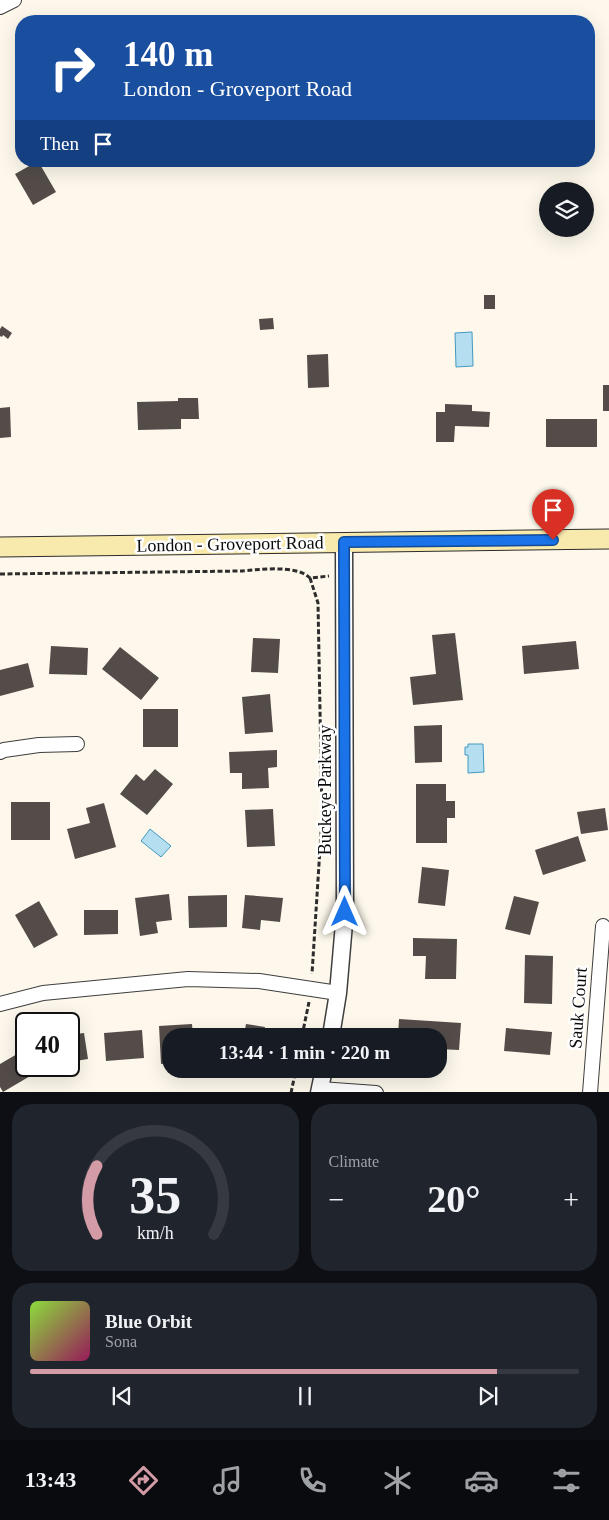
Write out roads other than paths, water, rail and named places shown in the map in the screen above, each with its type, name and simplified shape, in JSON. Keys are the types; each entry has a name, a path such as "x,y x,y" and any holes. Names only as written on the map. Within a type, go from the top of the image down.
{"main road":[{"name":"London - Groveport Road","path":"0,547 609,539"}],"street":[{"path":"0,8 14,0"},
{"name":"Buckeye Parkway","path":"332,1028 338,993 345,912 344,542"},
{"path":"0,752 39,745 77,744"},
{"name":"Sauk Court","path":"590,1092 603,926"},
{"path":"0,1003 43,993 188,979 260,981 338,993"},
{"path":"322,1078 319,1091 376,1092"}],"water":[{"path":"472,332 473,366 456,367 455,333"},
{"path":"468,744 483,744 484,772 468,773 468,755 465,755 465,747 468,747"},
{"path":"150,829 171,846 161,857 141,841"}]}
